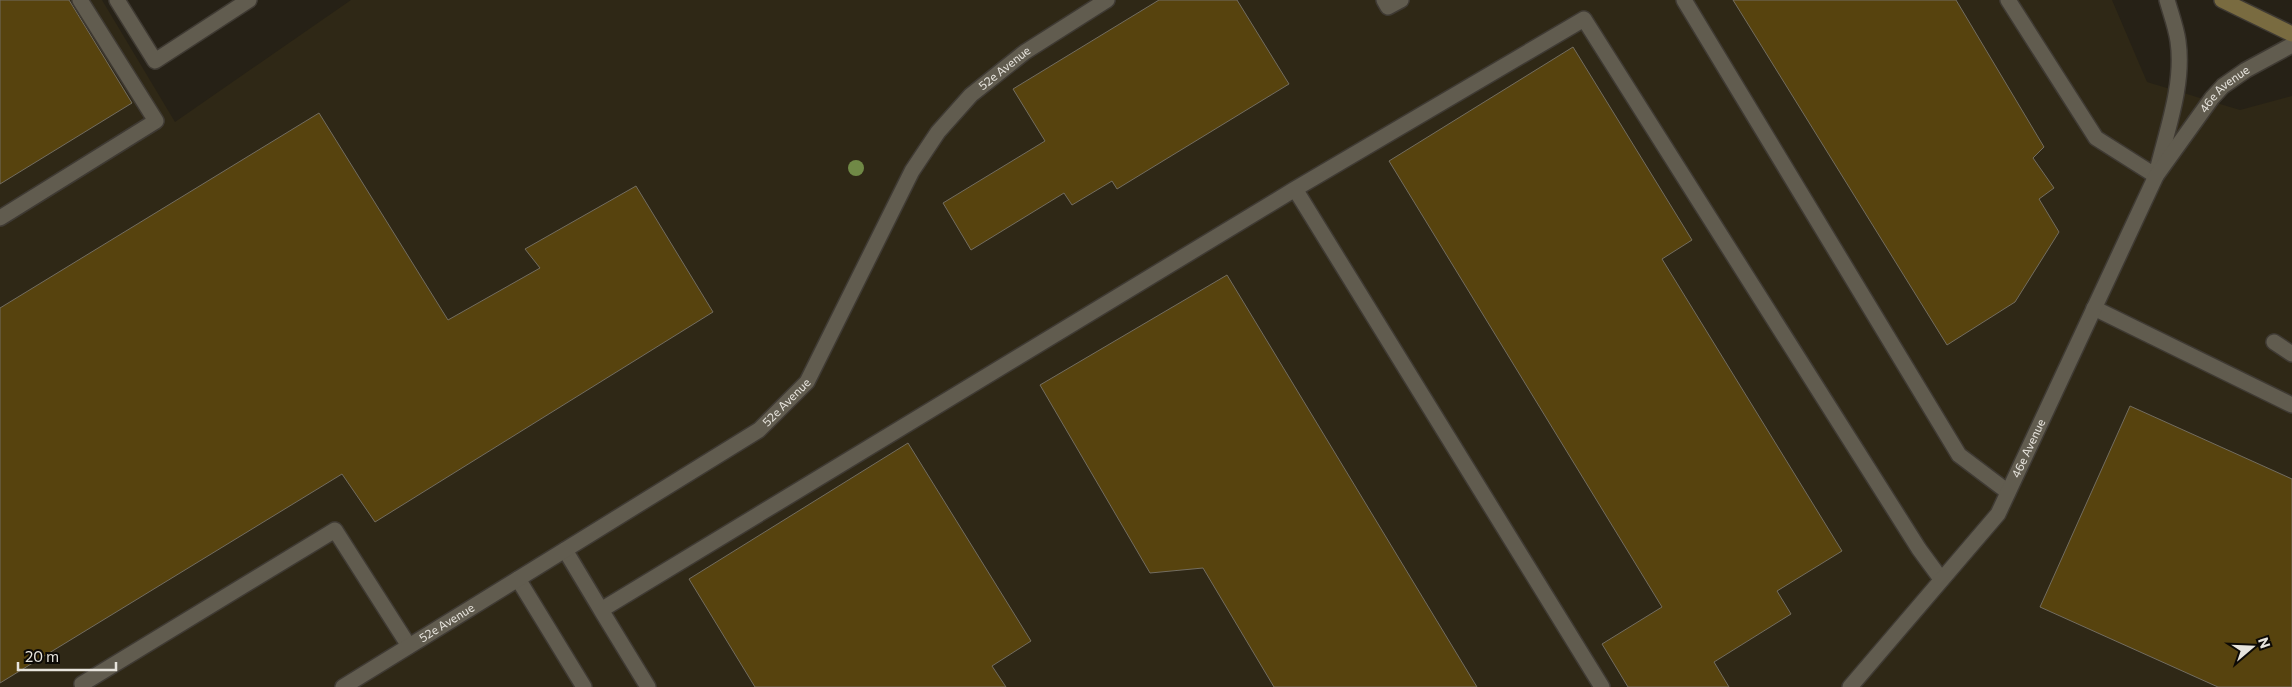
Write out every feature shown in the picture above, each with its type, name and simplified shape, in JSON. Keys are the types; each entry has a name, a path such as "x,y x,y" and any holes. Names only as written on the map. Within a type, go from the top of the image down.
{"main road":[{"path":"2222,0 2292,34"}],"street":[{"path":"0,218 156,121 80,0"},
{"path":"116,0 155,61 249,0"},
{"name":"52e Avenue","path":"343,687 759,430 808,382 912,171 938,132 971,95 1025,52 1107,0"},
{"path":"1384,0 1388,7 1400,0"},
{"path":"1684,0 1959,455 2008,492"},
{"path":"2008,0 2096,138 2156,176"},
{"name":"46e Avenue","path":"2156,176 2177,86 2179,64 2178,43 2167,0"},
{"path":"601,610 1295,188 1584,19 1919,549 1941,580"},
{"name":"46e Avenue","path":"1850,687 1998,514 2156,176 2212,98 2223,86 2246,70 2292,45"},
{"path":"1295,188 1602,687"},
{"path":"2094,308 2292,405"},
{"path":"2274,342 2291,352"},
{"path":"83,687 82,684 335,530 409,646"},
{"path":"565,550 648,687"},
{"path":"518,579 584,687"}],"shaded area":[{"path":"0,0 102,0 175,122 351,0 2112,0 2147,82 2240,110 2292,96 2292,687 0,687"}],"building":[{"path":"0,0 69,0 132,103 0,184"},
{"path":"1159,0 1237,0 1289,84 1117,189 1112,181 1072,205 1064,193 971,250 943,203 1045,141 1013,89"},
{"path":"1733,0 1956,0 2044,147 2033,158 2054,188 2039,199 2059,232 2015,302 1947,345"},
{"path":"1573,47 1692,240 1662,259 1842,551 1777,591 1791,614 1714,662 1729,687 1628,687 1602,644 1662,607 1389,161"},
{"path":"319,113 448,320 540,268 525,249 636,186 713,312 375,522 342,474 0,683 0,308"},
{"path":"1227,275 1477,687 1274,687 1203,568 1150,573 1040,385"},
{"path":"2130,406 2292,479 2292,687 2218,687 2040,607"},
{"path":"908,443 1031,641 992,666 1006,687 755,687 689,579"}]}
